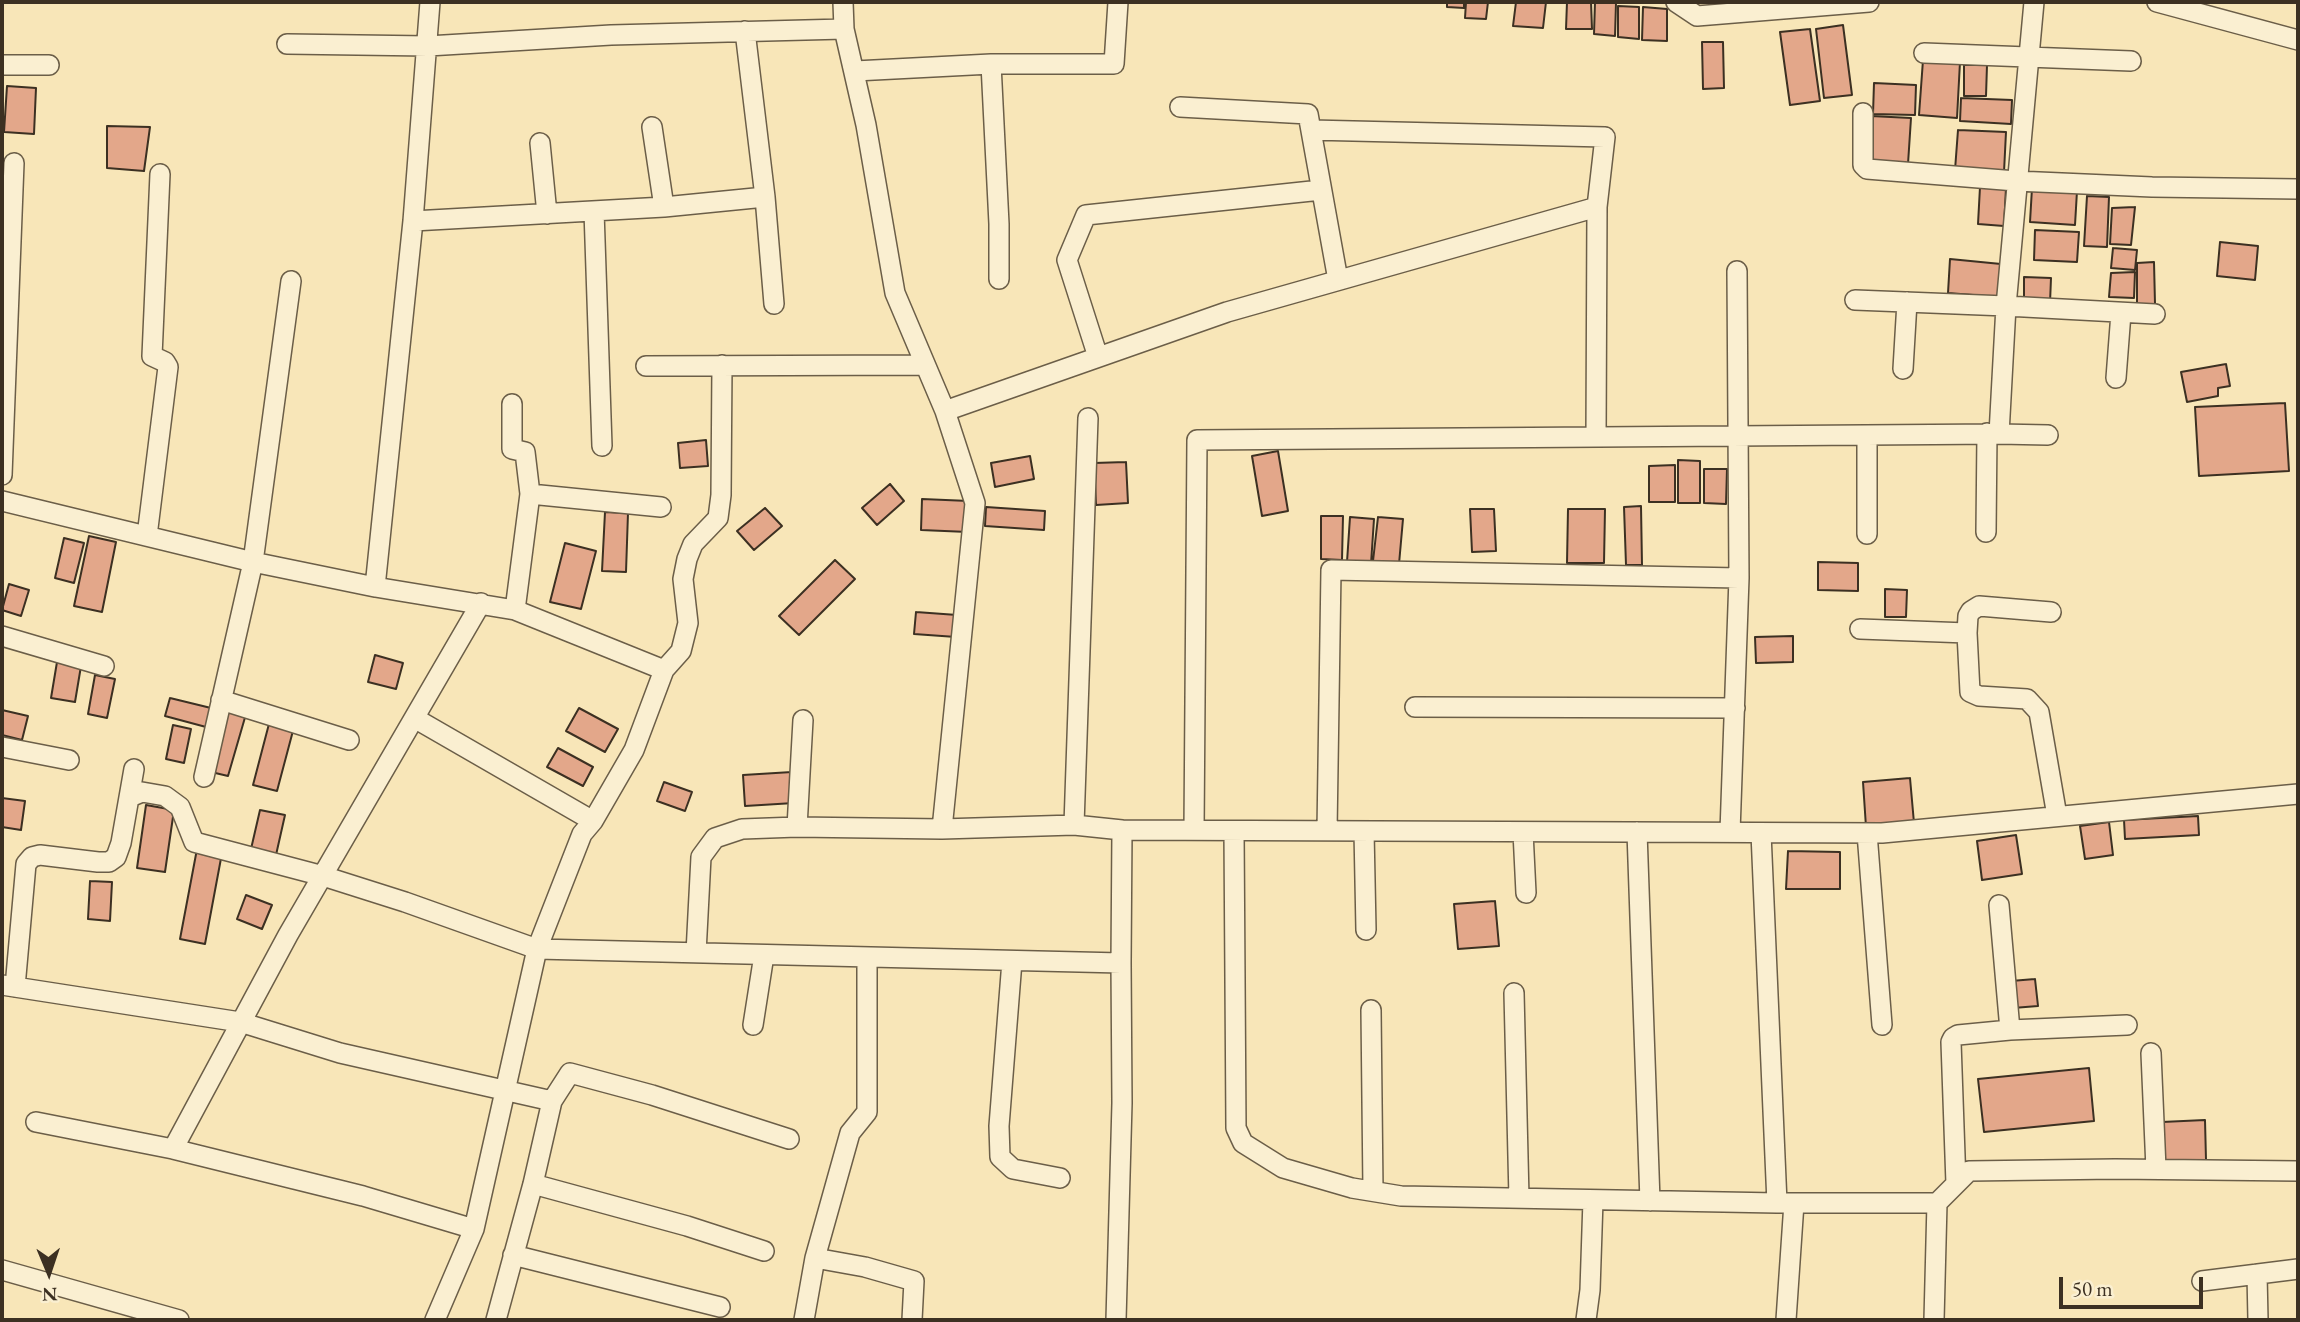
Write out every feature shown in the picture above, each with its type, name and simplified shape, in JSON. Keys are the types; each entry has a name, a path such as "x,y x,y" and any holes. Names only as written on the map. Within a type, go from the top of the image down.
{"street":[{"path":"375,587 414,221 430,2"},
{"path":"842,2 844,29 855,71 895,293 945,411 975,503 942,830"},
{"path":"855,71 990,64 1114,64 1118,2"},
{"path":"1676,2 1697,16 1797,4 1869,2"},
{"path":"1986,532 2034,2"},
{"path":"2157,2 2298,40"},
{"path":"287,44 428,46 611,35 844,29"},
{"path":"745,31 765,197 774,304"},
{"path":"1924,52 2131,61"},
{"path":"990,64 999,224 999,279"},
{"path":"2,65 49,65"},
{"path":"1180,107 1308,114 1338,281"},
{"path":"1863,113 1865,169 2016,181 2152,187 2298,189"},
{"path":"652,127 664,207"},
{"path":"1311,130 1605,137 1597,206 1596,437"},
{"path":"541,143 547,214"},
{"path":"2,475 14,163"},
{"path":"147,536 168,367 165,362 152,356 160,174"},
{"path":"1098,357 1067,260 1086,215 1321,190"},
{"path":"414,221 664,207 765,197"},
{"path":"945,411 1227,312 1597,206"},
{"path":"594,211 602,446"},
{"path":"1730,832 1740,578 1736,436 1737,271"},
{"path":"204,777 253,562 291,281"},
{"path":"1855,300 2155,314"},
{"path":"1903,369 1907,302"},
{"path":"2116,378 2121,313"},
{"path":"435,1320 474,1228 537,949 582,834 593,821 634,750 664,670 681,651 688,623 683,579 687,559 693,544 718,517 721,495 722,365"},
{"path":"646,366 925,365"},
{"path":"512,404 512,449 525,452 530,495 515,610"},
{"path":"1074,825 1088,418"},
{"path":"1867,435 1867,534"},
{"path":"1194,831 1197,440 2048,435"},
{"path":"530,495 661,507"},
{"path":"2,501 253,562 375,587 515,610 664,670"},
{"path":"1327,831 1331,570 1740,578"},
{"path":"173,1149 240,1022 481,603"},
{"path":"2051,612 1979,606 1968,616 1967,633 1970,692 1979,696 2028,699 2039,712 2057,816"},
{"path":"1860,629 1967,633"},
{"path":"2,636 104,666"},
{"path":"221,700 349,740"},
{"path":"1415,707 1735,708"},
{"path":"416,719 593,821"},
{"path":"797,827 803,720"},
{"path":"2,747 69,760"},
{"path":"134,769 116,857 109,862 98,862 40,855 32,857 26,864 8,986 240,1022 340,1054 552,1101"},
{"path":"130,797 142,792 165,796 180,807 194,842 323,876 537,949 1121,963"},
{"path":"696,953 701,857 715,838 742,829 797,827 942,830 1074,825 1122,830 1194,831 1867,833 2298,794"},
{"path":"1116,1320 1122,1103 1122,830"},
{"path":"1234,831 1236,1128 1243,1143 1283,1168 1401,1196 1937,1203"},
{"path":"1364,831 1366,930"},
{"path":"1523,832 1526,893"},
{"path":"1637,832 1650,1201"},
{"path":"1760,833 1786,1203 1786,1320"},
{"path":"1867,833 1882,1025"},
{"path":"1999,905 2010,1030"},
{"path":"753,1025 764,955"},
{"path":"804,1320 815,1258 850,1133 867,1112 867,958"},
{"path":"1013,961 999,1126 1000,1157 1013,1169 1060,1178"},
{"path":"1514,993 1520,1198"},
{"path":"1371,1010 1373,1191"},
{"path":"1955,1184 1951,1042 1958,1035 2127,1025"},
{"path":"2151,1053 2156,1169"},
{"path":"496,1320 533,1184 552,1101 570,1073 652,1095 789,1139"},
{"path":"36,1122 173,1149 363,1196 474,1228"},
{"path":"1934,1320 1937,1203 1969,1171 2298,1171"},
{"path":"533,1184 687,1226 764,1251"},
{"path":"1586,1320 1590,1290 1593,1200"},
{"path":"513,1255 720,1307"},
{"path":"815,1258 865,1267 914,1281 912,1320"},
{"path":"2202,1281 2298,1269"},
{"path":"2,1270 179,1320"},
{"path":"2258,1275 2258,1320"}],"building":[{"path":"1447,2 1464,2 1464,8 1447,7"},
{"path":"1466,2 1488,2 1486,19 1465,18"},
{"path":"1516,2 1546,2 1543,28 1513,26"},
{"path":"1567,2 1591,2 1592,29 1566,29"},
{"path":"1595,2 1616,3 1615,36 1594,34"},
{"path":"1618,6 1639,7 1639,39 1618,37"},
{"path":"1643,7 1667,9 1667,41 1642,40"},
{"path":"1843,25 1852,95 1824,98 1816,29"},
{"path":"1810,29 1820,101 1790,105 1780,32"},
{"path":"1702,42 1723,42 1724,88 1703,89"},
{"path":"1923,60 1960,62 1957,118 1919,115"},
{"path":"1964,65 1987,65 1986,96 1964,96"},
{"path":"1874,83 1916,85 1915,115 1873,114"},
{"path":"7,86 36,88 34,134 4,132"},
{"path":"1961,98 2012,100 2011,124 1960,121"},
{"path":"1871,116 1911,118 1908,164 1869,162"},
{"path":"107,126 150,127 144,171 107,168"},
{"path":"1958,130 2006,132 2004,172 1955,170"},
{"path":"1980,187 2006,188 2004,226 1978,224"},
{"path":"2032,188 2077,191 2075,225 2030,222"},
{"path":"2087,196 2109,197 2107,247 2084,246"},
{"path":"2135,207 2131,245 2110,244 2112,208"},
{"path":"2035,230 2079,232 2077,262 2034,260"},
{"path":"2220,242 2258,246 2255,280 2217,276"},
{"path":"2113,248 2137,250 2135,270 2111,268"},
{"path":"1950,259 2001,264 1998,297 1948,293"},
{"path":"2154,262 2155,304 2137,304 2137,263"},
{"path":"2135,272 2134,298 2109,297 2111,273"},
{"path":"2024,277 2051,278 2050,303 2024,303"},
{"path":"2226,364 2230,386 2218,388 2218,396 2187,402 2181,372"},
{"path":"2285,403 2289,471 2199,476 2195,407"},
{"path":"706,440 708,466 680,468 678,443"},
{"path":"1278,451 1288,511 1262,516 1252,456"},
{"path":"1030,456 1034,479 995,487 991,463"},
{"path":"1678,460 1700,461 1700,503 1678,503"},
{"path":"1126,462 1128,503 1096,505 1094,463"},
{"path":"1675,465 1675,502 1649,502 1649,466"},
{"path":"1704,469 1727,469 1726,504 1704,503"},
{"path":"890,484 904,501 877,525 862,508"},
{"path":"922,499 969,501 968,532 921,530"},
{"path":"1641,506 1642,565 1626,565 1624,507"},
{"path":"986,507 1045,511 1044,530 985,526"},
{"path":"765,508 782,526 754,550 737,531"},
{"path":"1470,509 1494,509 1496,551 1472,552"},
{"path":"1568,509 1605,509 1604,563 1567,563"},
{"path":"605,512 628,513 626,572 602,571"},
{"path":"1321,516 1343,516 1342,560 1321,559"},
{"path":"1350,517 1374,519 1371,564 1347,562"},
{"path":"1378,517 1403,519 1399,564 1373,561"},
{"path":"89,536 116,542 102,612 74,606"},
{"path":"64,538 84,543 74,583 55,578"},
{"path":"565,543 596,551 581,609 550,602"},
{"path":"835,560 855,579 799,635 779,616"},
{"path":"1818,562 1858,563 1858,591 1818,590"},
{"path":"9,584 29,590 21,616 2,610"},
{"path":"1885,589 1907,590 1906,617 1885,617"},
{"path":"916,612 957,615 956,637 914,634"},
{"path":"1793,636 1793,662 1756,663 1755,637"},
{"path":"375,655 403,663 396,689 368,682"},
{"path":"57,662 81,666 75,702 51,698"},
{"path":"95,675 115,679 107,718 88,714"},
{"path":"170,698 211,708 206,727 165,716"},
{"path":"579,708 618,729 605,752 566,731"},
{"path":"229,709 246,714 228,776 211,772"},
{"path":"2,710 28,716 22,740 2,735"},
{"path":"270,720 294,727 277,791 253,785"},
{"path":"173,725 191,729 184,763 166,759"},
{"path":"558,748 593,767 583,786 547,767"},
{"path":"792,772 794,803 745,806 743,775"},
{"path":"1910,778 1914,823 1866,827 1863,782"},
{"path":"664,782 692,792 685,811 657,801"},
{"path":"2,798 25,801 21,830 2,827"},
{"path":"146,805 174,810 165,872 137,868"},
{"path":"260,810 285,815 276,855 251,849"},
{"path":"2198,816 2199,835 2125,839 2124,820"},
{"path":"2109,822 2113,855 2085,859 2080,826"},
{"path":"2016,835 2022,874 1982,880 1977,841"},
{"path":"197,849 222,853 205,944 180,939"},
{"path":"1788,851 1840,852 1840,889 1786,889"},
{"path":"90,881 112,882 110,921 88,919"},
{"path":"246,895 272,905 262,929 237,919"},
{"path":"1495,901 1499,946 1458,949 1454,904"},
{"path":"2035,979 2038,1006 2013,1008 2011,981"},
{"path":"2089,1068 2094,1121 1984,1132 1978,1079"},
{"path":"2205,1120 2206,1160 2164,1161 2162,1122"}]}
